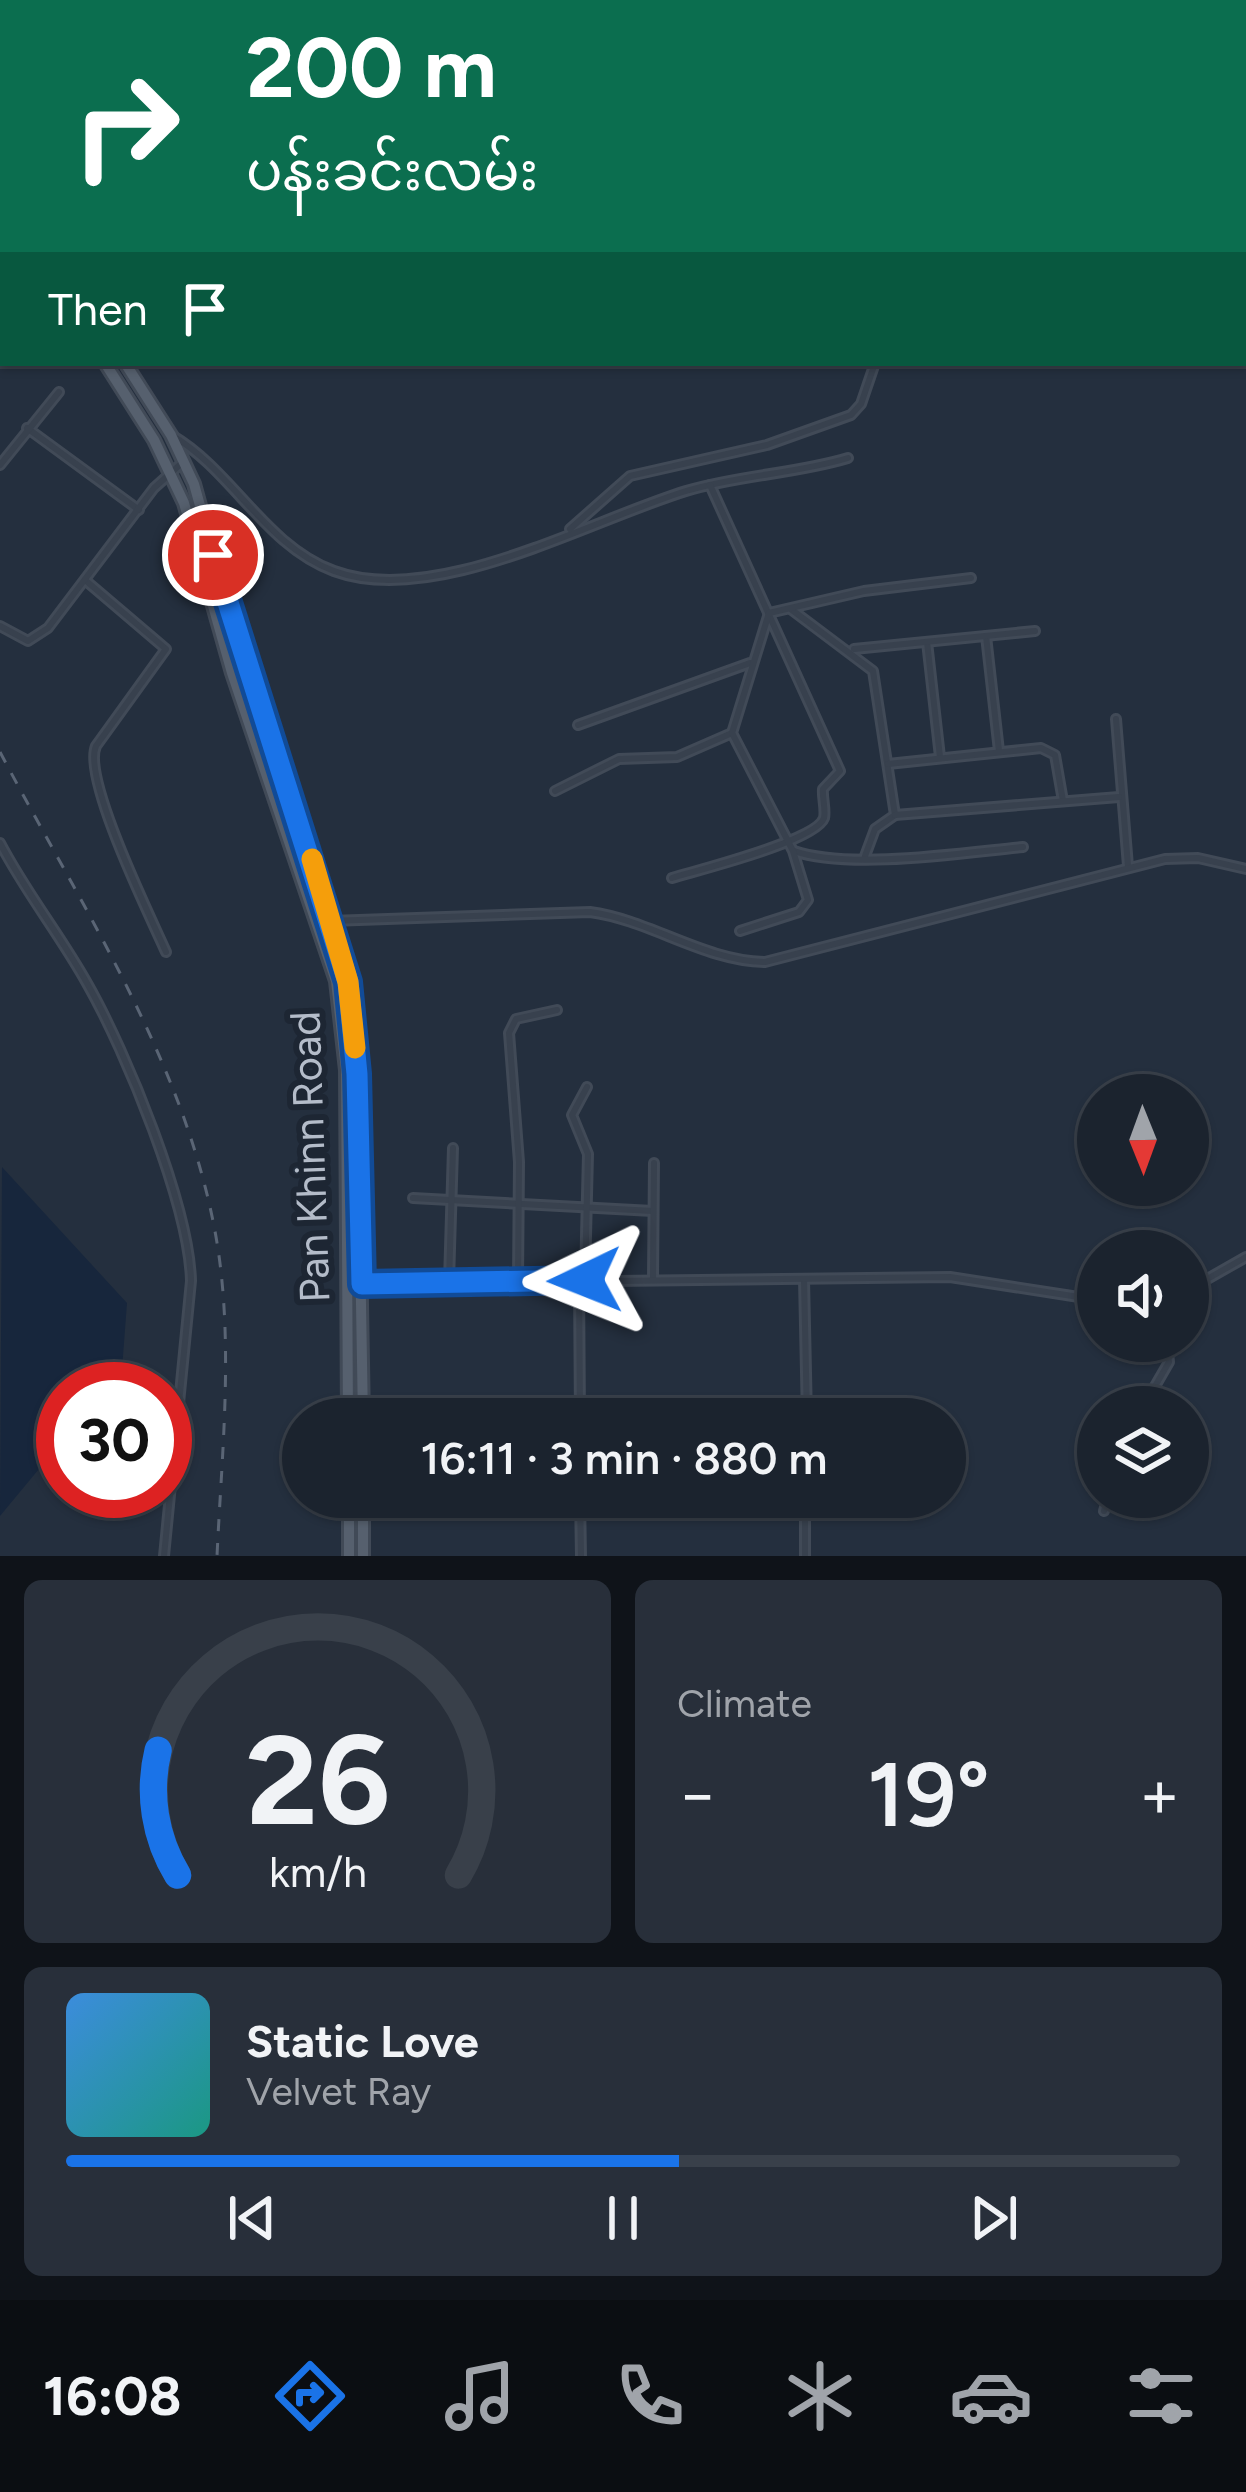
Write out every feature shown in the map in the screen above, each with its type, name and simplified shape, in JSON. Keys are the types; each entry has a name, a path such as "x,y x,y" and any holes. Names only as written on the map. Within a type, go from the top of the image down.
{"main road":[{"name":"Pan Khinn Road","path":"107,366 171,471 232,673 326,922 343,1023 348,1398"},
{"path":"127,366 171,435 206,520 246,671 354,1023 362,1398"},
{"path":"349,1518 350,1556"},
{"path":"363,1518 363,1556"}],"street":[{"path":"567,532 630,476 767,445 851,415 861,404 874,366"},
{"path":"0,465 59,392"},
{"path":"27,428 139,510"},
{"path":"171,435 190,446 222,483 300,554 335,572 392,581 434,580 710,485 848,458"},
{"path":"0,626 12,637 38,638 183,461"},
{"path":"672,878 788,842 823,820 823,789 840,768 822,739 710,485"},
{"path":"769,613 850,593 971,578"},
{"path":"85,580 166,650 96,746 92,764 125,862 166,952"},
{"path":"792,610 873,670 895,815"},
{"path":"740,931 804,907 808,900 793,851 732,734 769,613"},
{"path":"851,650 1035,631"},
{"path":"986,636 999,752"},
{"path":"928,642 940,758"},
{"path":"578,725 750,663"},
{"path":"1115,719 1128,866"},
{"path":"555,791 619,759 677,757 732,734"},
{"path":"888,764 1052,751 1063,801"},
{"path":"865,856 875,829 895,815 1119,797"},
{"path":"0,844 91,990 150,1129 188,1247 191,1281 164,1556"},
{"path":"793,851 815,859 1023,847"},
{"path":"326,922 590,912 632,921 726,957 765,962 1128,866 1181,857 1246,869"},
{"path":"518,1282 520,1201 508,1033 516,1019 557,1010"},
{"path":"580,1398 588,1154 572,1115 587,1087"},
{"path":"448,1283 453,1148"},
{"path":"653,1279 654,1163"},
{"path":"413,1198 653,1211"},
{"path":"1209,1278 1246,1257"},
{"path":"804,1277 807,1398"},
{"path":"347,1283 963,1278 1077,1297"},
{"path":"580,1518 580,1556"},
{"path":"805,1518 805,1556"}],"water":[{"path":"2,1167 127,1303 123,1362 36,1362 36,1473 0,1516"}],"railway":[{"path":"0,752 125,982 178,1102 199,1163 214,1226 224,1308 217,1556"}],"slow traffic":[{"path":"312,859 348,982 355,1048"}],"route":[{"path":"213,555 348,982 357,1074 362,1284 585,1280"}]}
